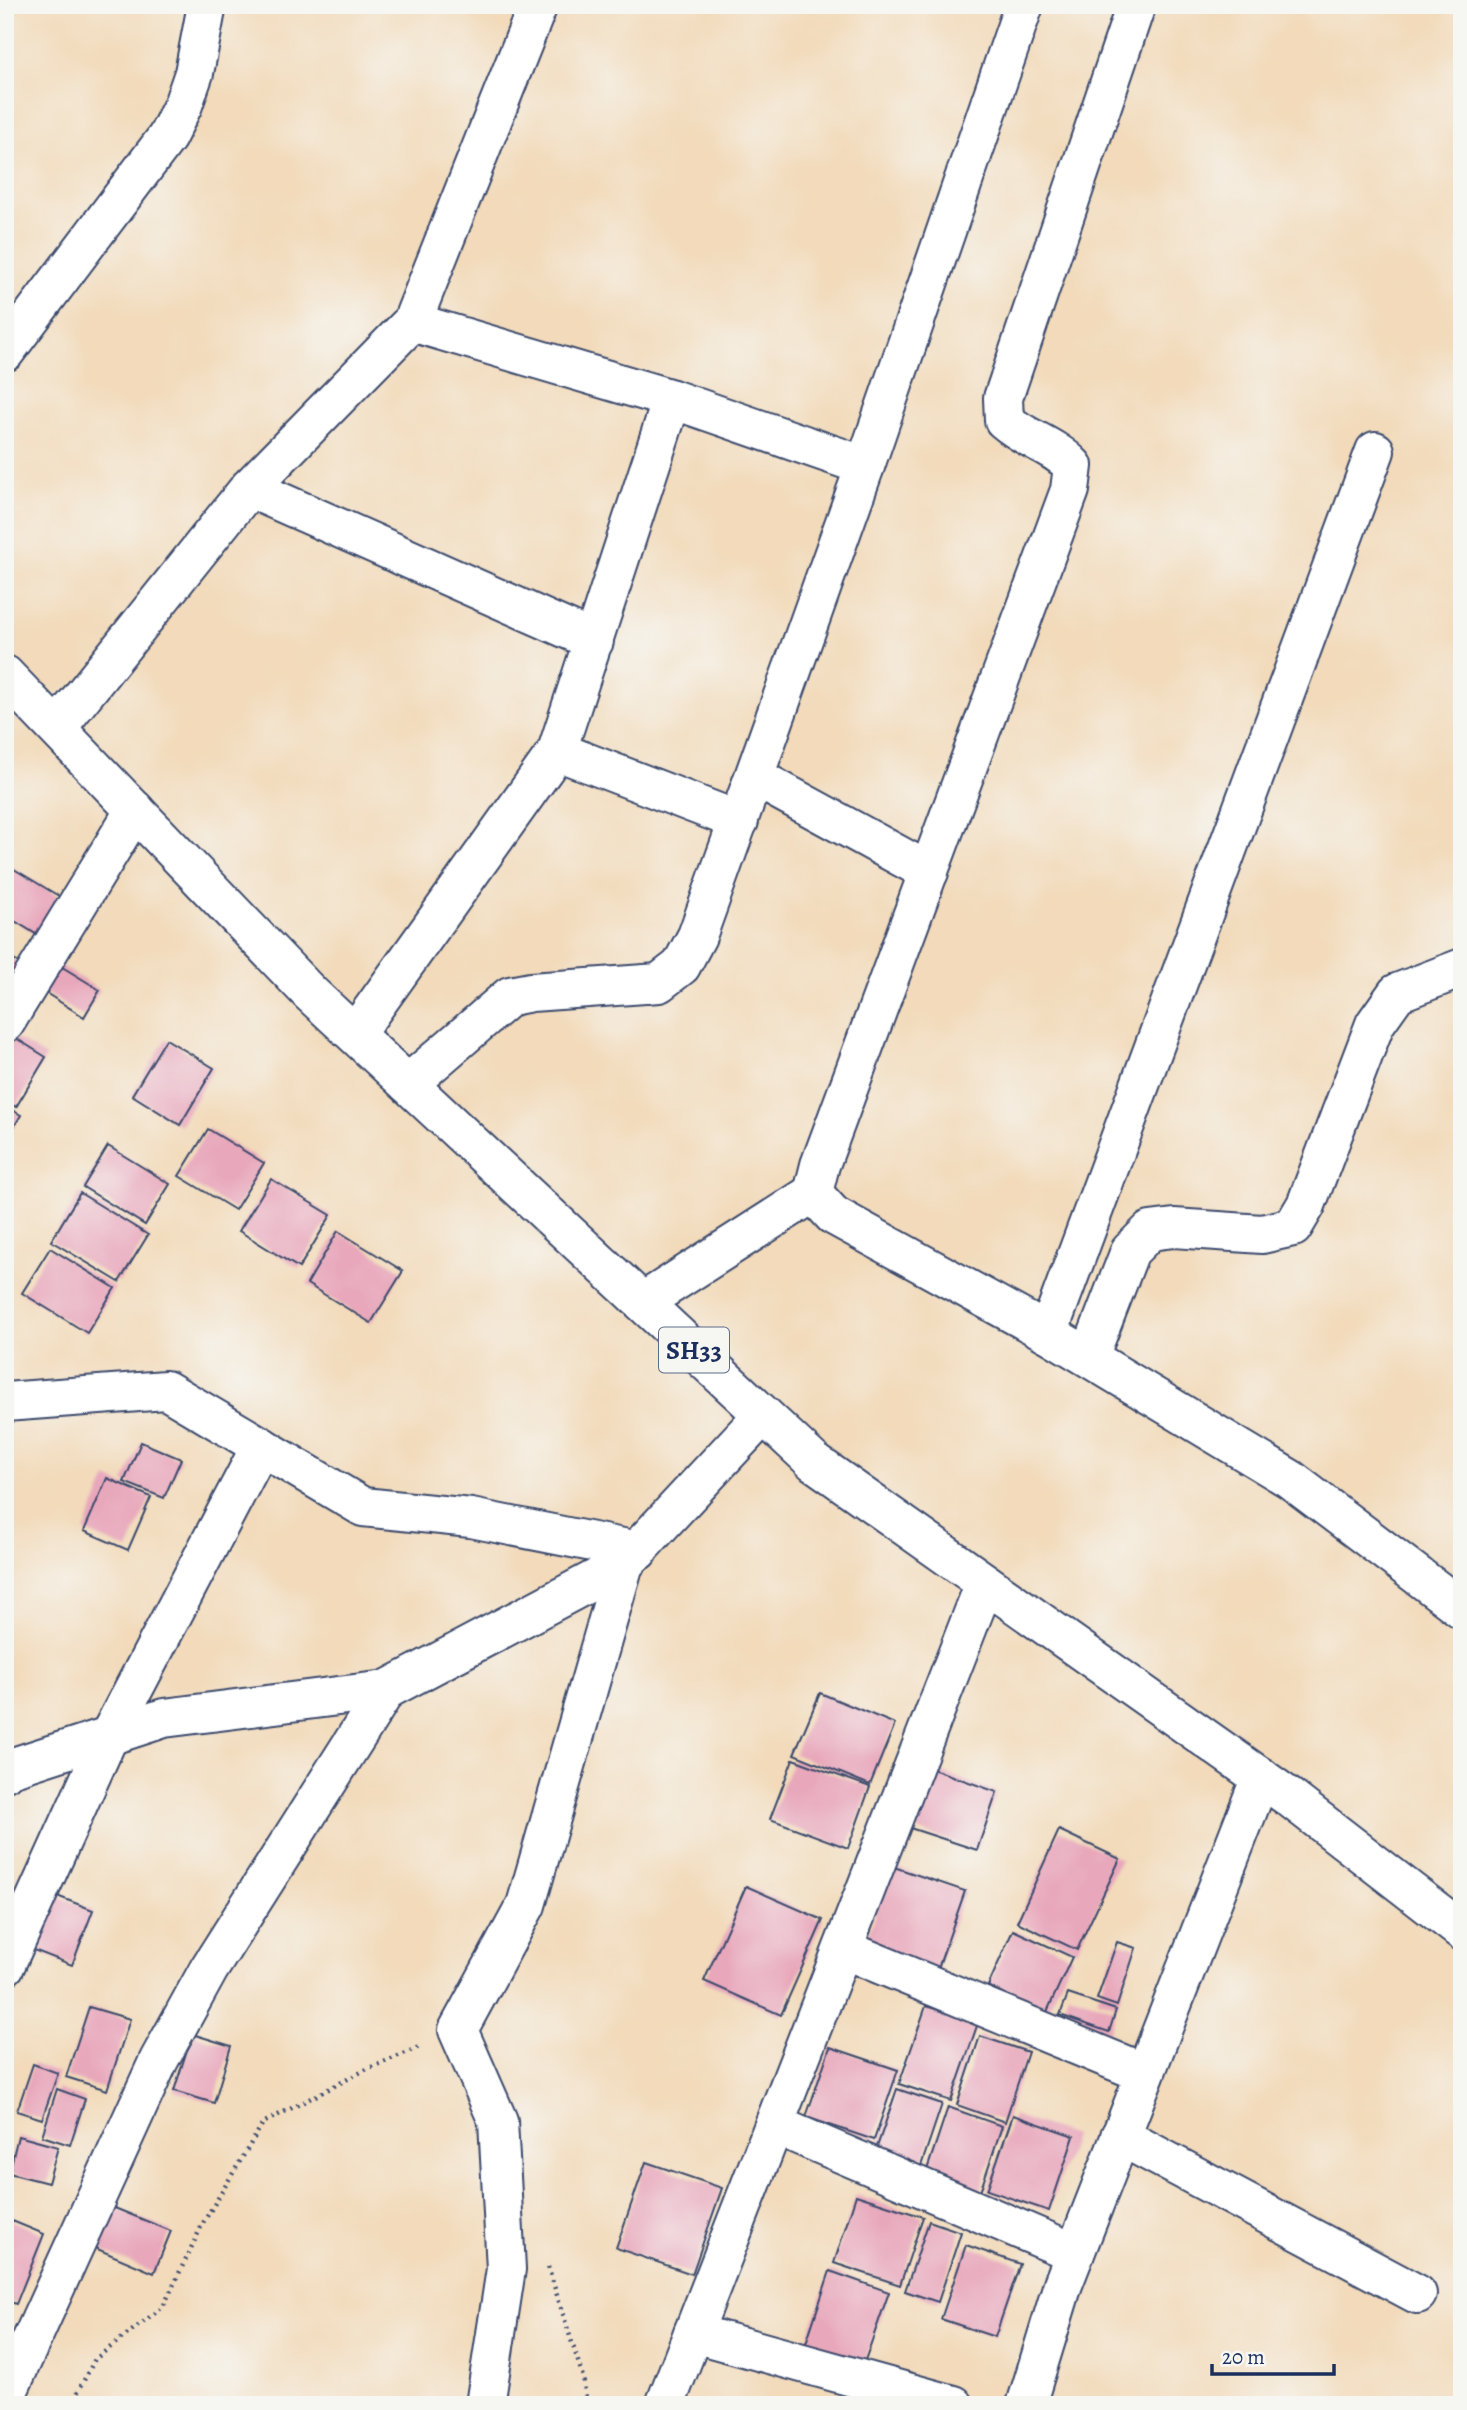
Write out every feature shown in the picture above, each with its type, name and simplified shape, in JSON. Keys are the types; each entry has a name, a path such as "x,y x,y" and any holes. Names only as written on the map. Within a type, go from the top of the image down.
{"street":[{"path":"5,352 167,137 183,105 194,74 207,5"},
{"path":"57,728 249,488 412,322 538,5"},
{"path":"408,1084 509,996 659,983 681,966 697,936 755,777 1024,5"},
{"path":"643,1302 813,1193 820,1165 1070,490 1073,466 1061,453 1018,433 1003,420 1003,398 1136,5"},
{"path":"412,322 671,399 865,466"},
{"path":"355,1034 557,751 671,399"},
{"path":"1048,1333 1375,451"},
{"path":"249,488 594,641"},
{"name":"SH33","path":"5,675 310,993 814,1462 1261,1777 1462,1931"},
{"path":"557,751 739,821"},
{"path":"755,777 929,872"},
{"path":"5,1023 135,810"},
{"path":"1089,1357 1130,1251 1150,1231 1174,1228 1262,1234 1293,1227 1306,1205 1374,1024 1397,993 1462,968"},
{"path":"813,1193 833,1215 1048,1333 1290,1479 1462,1609"},
{"path":"5,1402 166,1390 363,1507 471,1518 631,1558"},
{"path":"5,1772 164,1718 386,1690 631,1558 763,1415"},
{"path":"5,1966 109,1736 261,1446"},
{"path":"485,2405 506,2269 498,2121 458,2030 526,1905 631,1558"},
{"path":"666,2405 985,1583"},
{"path":"5,2398 159,2060 186,2009 386,1690"},
{"path":"1026,2405 1063,2284 1261,1777"},
{"path":"843,1949 1144,2073"},
{"path":"775,2125 1075,2253"},
{"path":"1120,2136 1417,2294"},
{"path":"694,2333 954,2405"}],"path":[{"path":"71,2405 95,2359 163,2306 203,2223 263,2123 367,2070 458,2030"},
{"path":"506,2269 547,2262 583,2377 587,2405"}],"building":[{"path":"9,866 67,901 44,939 5,915 5,872"},
{"path":"5,955 26,967 5,1002"},
{"path":"54,962 100,990 84,1017 38,988"},
{"path":"14,1037 46,1057 16,1107 5,1100 5,1051"},
{"path":"166,1039 214,1068 180,1125 132,1095"},
{"path":"5,1106 21,1115 5,1142"},
{"path":"208,1129 264,1163 235,1210 179,1176"},
{"path":"108,1146 170,1184 145,1225 83,1187"},
{"path":"271,1179 331,1215 299,1268 239,1231"},
{"path":"80,1193 148,1235 119,1282 51,1241"},
{"path":"338,1231 403,1271 371,1323 307,1284"},
{"path":"50,1248 115,1288 87,1333 22,1293"},
{"path":"141,1442 181,1459 164,1498 124,1482"},
{"path":"107,1478 151,1497 128,1550 84,1531"},
{"path":"820,1693 895,1724 870,1785 794,1754"},
{"path":"793,1759 870,1787 848,1848 770,1819"},
{"path":"927,1767 997,1792 977,1850 907,1827"},
{"path":"1059,1830 1120,1859 1077,1950 1017,1922"},
{"path":"891,1866 965,1891 936,1974 863,1949"},
{"path":"746,1886 823,1920 781,2015 704,1981"},
{"path":"52,1894 93,1910 72,1965 31,1949"},
{"path":"1013,1930 1072,1957 1046,2014 988,1986"},
{"path":"1117,1942 1136,1948 1117,2006 1097,1999"},
{"path":"1068,1994 1116,2010 1109,2032 1060,2015"},
{"path":"926,2006 978,2023 951,2101 899,2084"},
{"path":"89,2007 130,2019 107,2090 66,2077"},
{"path":"192,2034 231,2046 214,2103 174,2091"},
{"path":"980,2036 1028,2052 1005,2122 957,2105"},
{"path":"830,2047 898,2070 874,2140 806,2117"},
{"path":"33,2064 58,2073 42,2119 17,2111"},
{"path":"57,2089 85,2099 70,2145 42,2136"},
{"path":"897,2089 942,2104 921,2166 876,2150"},
{"path":"948,2107 1002,2126 980,2192 926,2173"},
{"path":"1013,2115 1074,2136 1049,2211 987,2190"},
{"path":"18,2136 58,2147 48,2183 9,2173"},
{"path":"646,2162 722,2188 692,2274 616,2248"},
{"path":"856,2195 923,2217 900,2285 834,2263"},
{"path":"100,2202 171,2231 154,2273 83,2243"},
{"path":"5,2218 44,2234 16,2304 5,2300"},
{"path":"929,2221 961,2232 938,2302 905,2291"},
{"path":"966,2245 1020,2264 995,2337 941,2319"},
{"path":"830,2271 889,2292 863,2366 805,2346"}]}
